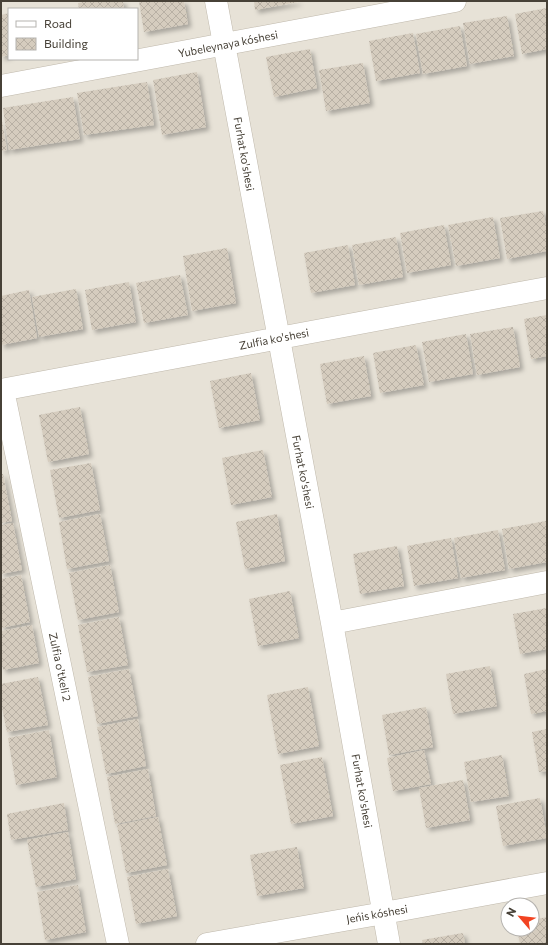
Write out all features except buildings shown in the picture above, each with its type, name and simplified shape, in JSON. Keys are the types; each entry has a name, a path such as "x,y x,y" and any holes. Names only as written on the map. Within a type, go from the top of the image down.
{"street":[{"name":"Furhat ko'shesi","path":"216,1 332,623 389,944"},
{"name":"Yubeleynaya kóshesi","path":"1,86 455,1"},
{"name":"Zulfia ko'shesi","path":"2,390 547,288"},
{"name":"Zulfia o'tkeli 2","path":"2,390 118,944"},
{"path":"332,623 547,582"},
{"name":"Jeńis kóshesi","path":"207,944 547,883"}],"shaded area":[{"path":"1,1 547,1 547,944 1,944"}]}
